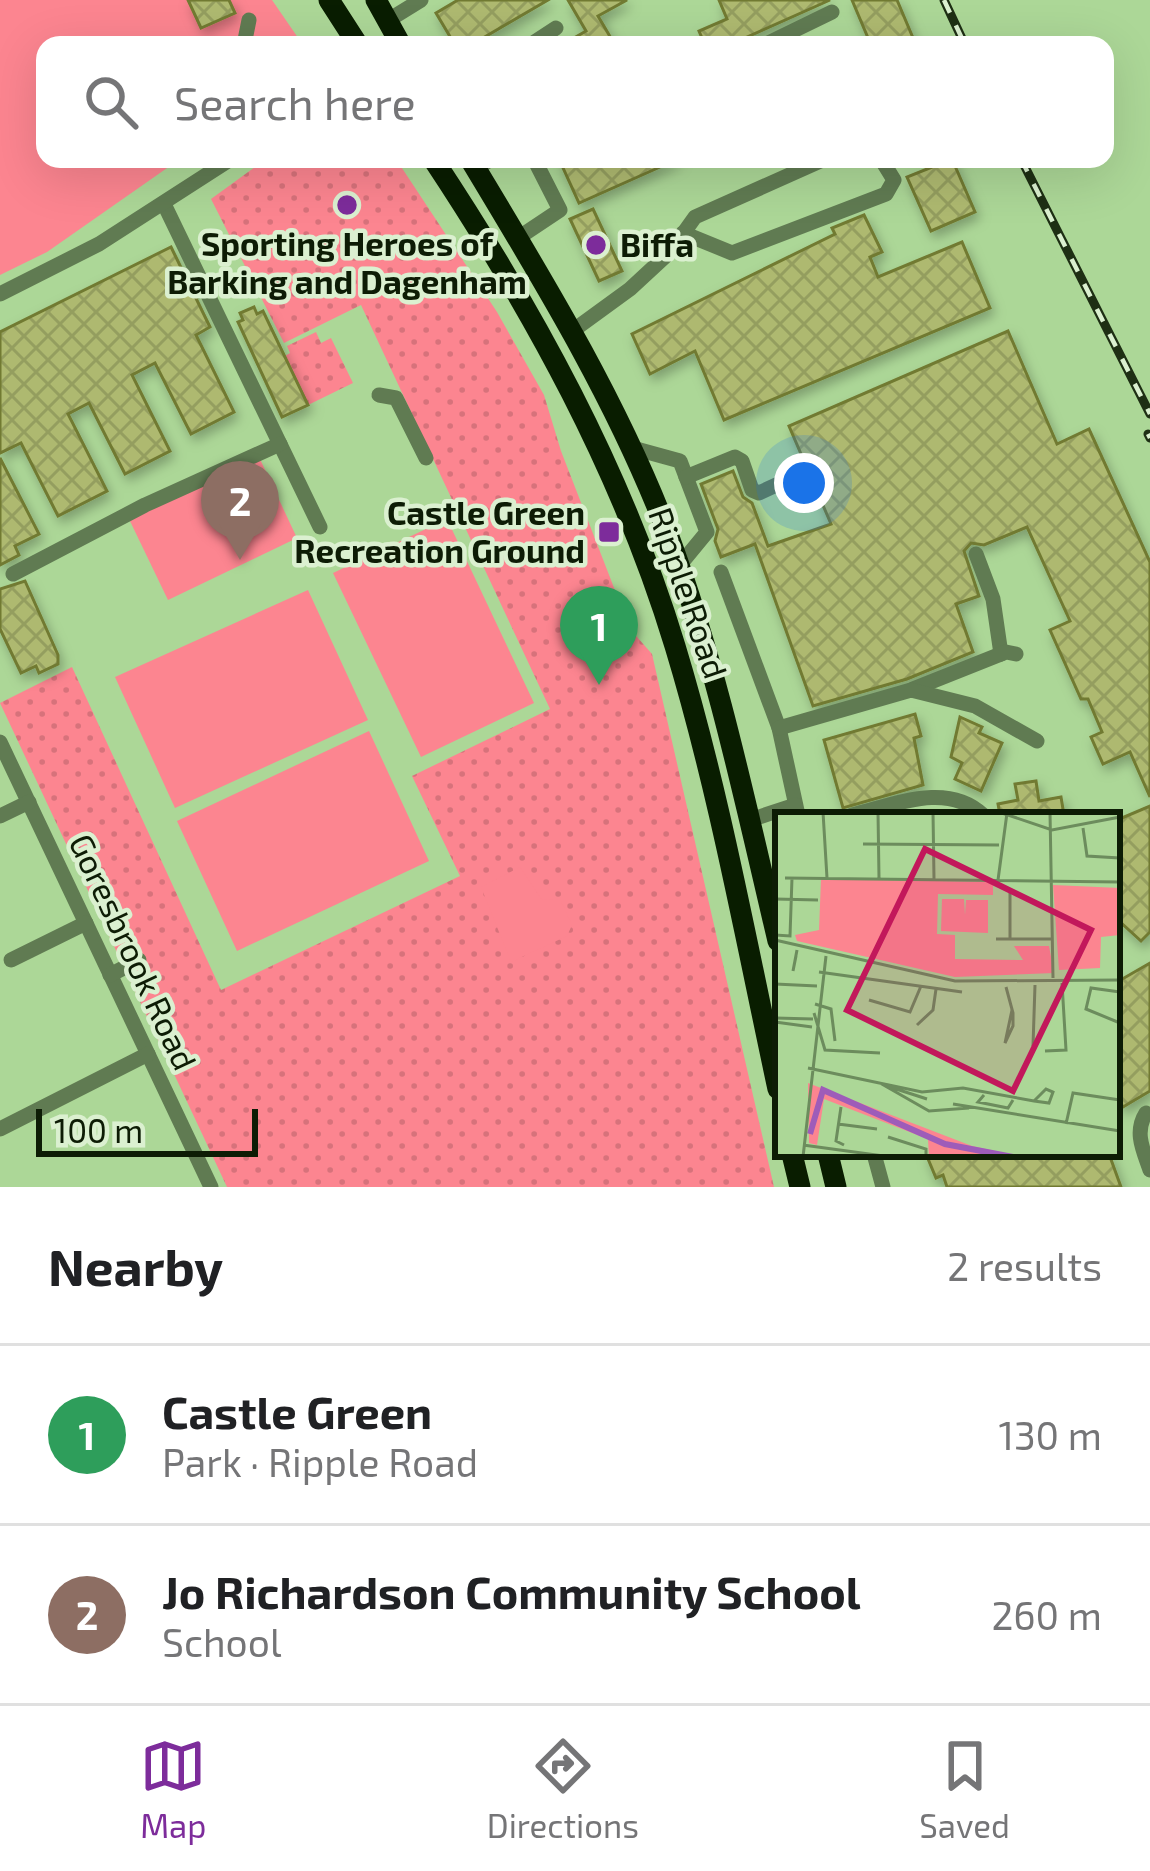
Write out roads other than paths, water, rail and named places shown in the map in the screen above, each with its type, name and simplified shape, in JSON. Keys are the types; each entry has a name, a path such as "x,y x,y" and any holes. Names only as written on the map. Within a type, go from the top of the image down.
{"highway":[{"path":"329,0 346,35"},
{"path":"376,0 396,36"},
{"name":"Ripple Road","path":"439,168 524,302 591,433 631,525 675,644 703,751 775,1075"},
{"name":"Ripple Road","path":"482,168 629,447 679,566 702,635 775,928"},
{"path":"793,1157 800,1187"},
{"path":"829,1157 836,1187"}],"street":[{"path":"387,20 422,0"},
{"path":"783,36 832,12"},
{"path":"246,36 249,20"},
{"path":"544,36 556,28"},
{"path":"0,293 99,244 218,168"},
{"path":"518,238 560,210 538,168"},
{"path":"571,332 630,289 670,252 695,217 805,168"},
{"path":"683,233 732,254 886,194 894,180 887,168"},
{"path":"164,204 320,527"},
{"path":"379,394 396,398 426,458"},
{"path":"13,574 145,505 280,444"},
{"path":"629,447 680,461 707,532 679,566"},
{"path":"686,477 735,457 742,460 752,490 759,493 787,480"},
{"path":"779,728 910,690 1009,654 976,554"},
{"path":"721,572 779,728 796,810"},
{"path":"910,690 975,706 1037,741"},
{"name":"Goresbrook Road","path":"0,742 211,1187"},
{"path":"864,812 926,797 970,803 979,812"},
{"path":"0,816 28,802"},
{"path":"749,820 775,814"},
{"path":"11,960 86,922"},
{"path":"110,975 139,960"},
{"path":"0,1129 148,1054"},
{"path":"1146,1113 1139,1124 1150,1170"},
{"path":"875,1157 883,1187"}],"railway":[{"path":"944,0 961,36"},
{"path":"1026,168 1150,414"},
{"path":"1148,434 1150,438"}],"place":[{"name":"Sporting Heroes of Barking and Dagenham","path":"347,205"},
{"name":"Biffa","path":"596,245"},
{"name":"Castle Green Recreation Ground","path":"609,532"},
{"name":"Jo Richardson Community School","path":"240,560"},
{"name":"Castle Green","path":"599,685"}]}
